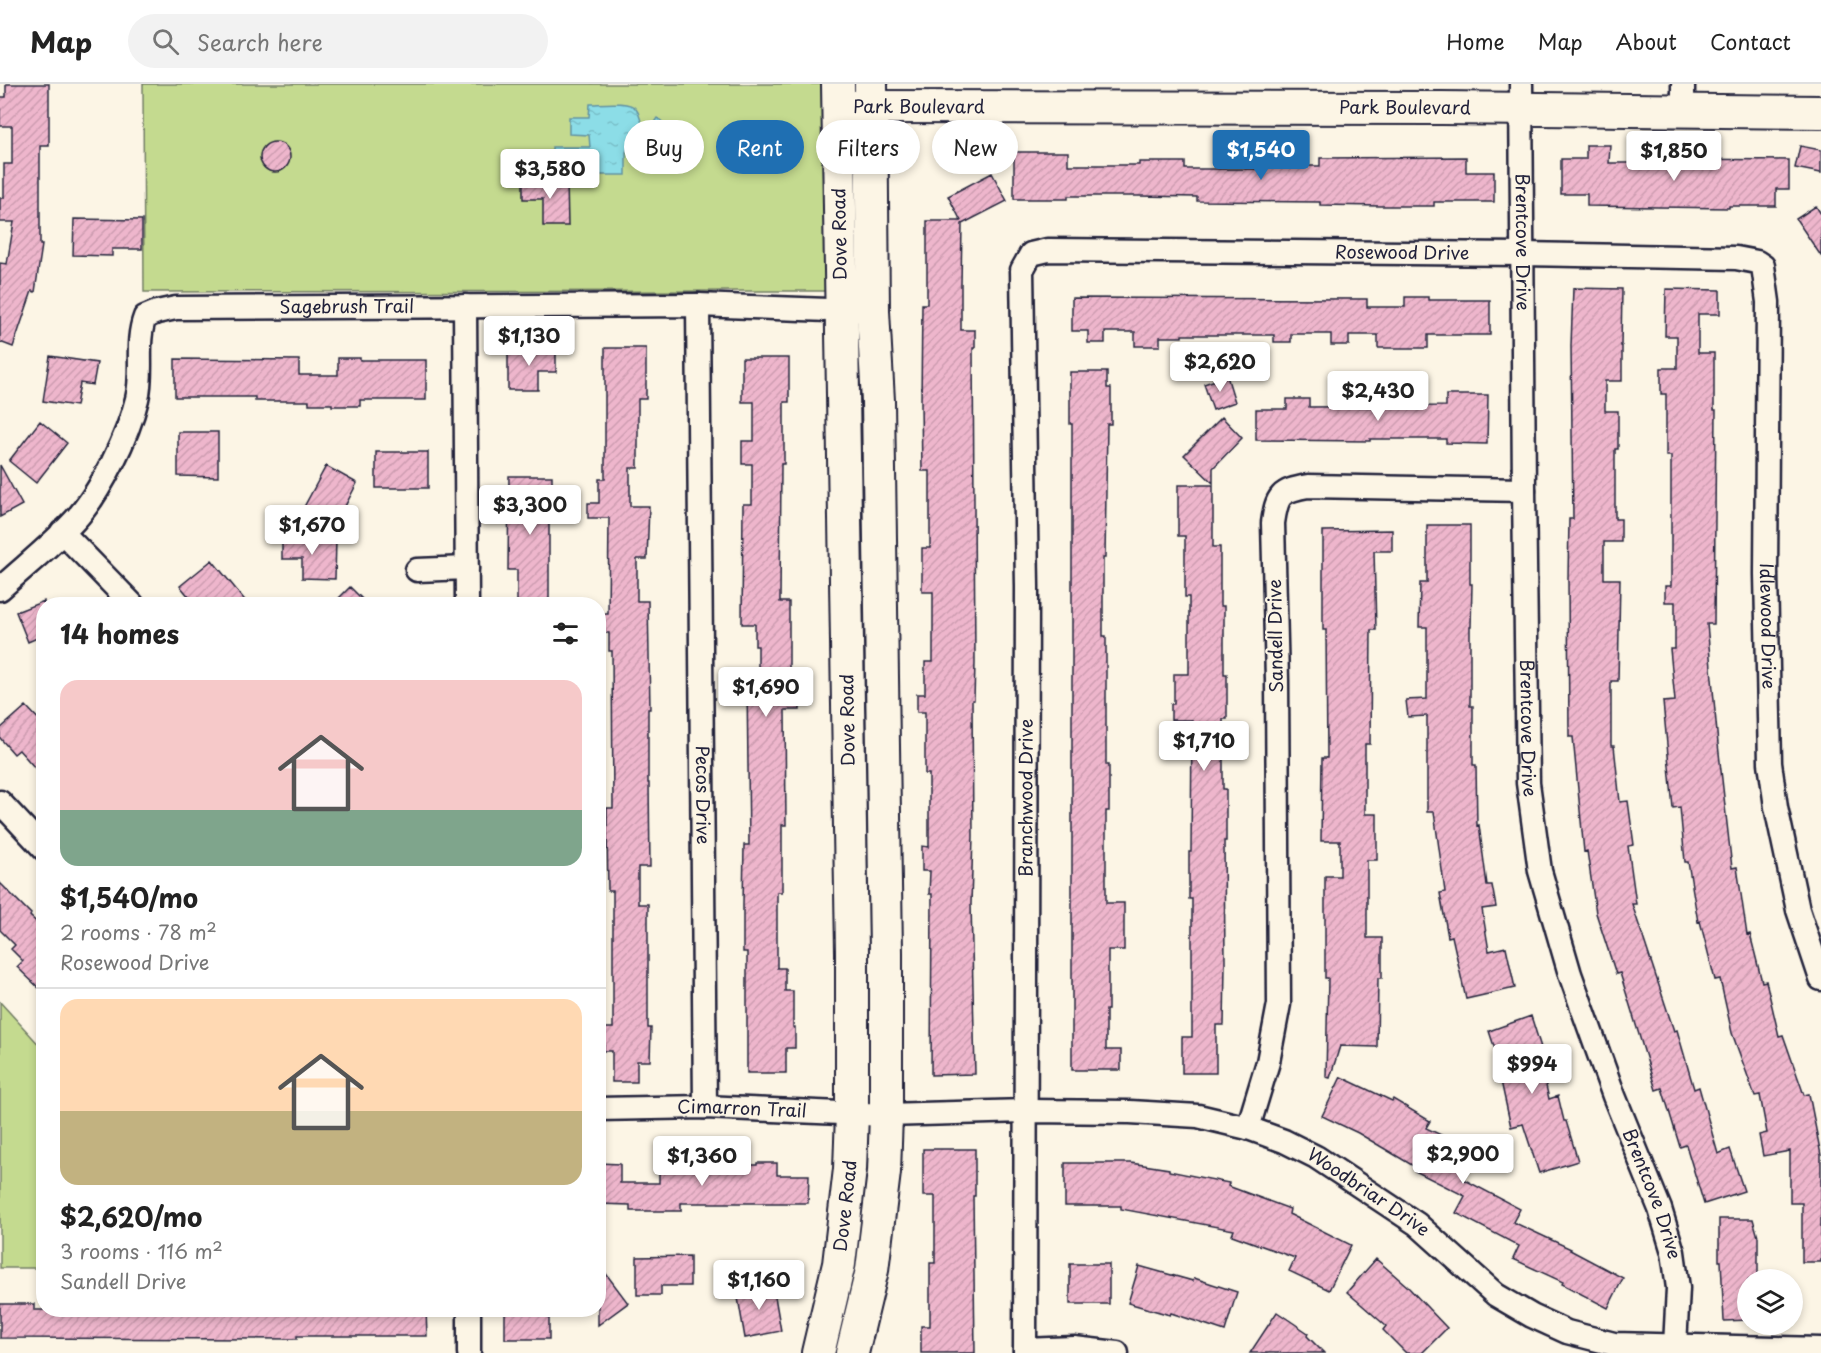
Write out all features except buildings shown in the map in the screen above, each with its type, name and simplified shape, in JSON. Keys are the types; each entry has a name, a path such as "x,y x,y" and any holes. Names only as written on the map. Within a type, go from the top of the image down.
{"main road":[{"name":"Park Boulevard","path":"838,96 1683,98 1821,112"},
{"name":"Dove Road","path":"818,1353 839,1264 850,1169 852,1114 852,952 838,96"},
{"name":"Dove Road","path":"852,1353 872,1270 884,1172 886,1114 886,952 878,401 873,311 871,96"}],"street":[{"name":"Brentcove Drive","path":"1521,97 1528,783 1540,871 1570,975 1614,1096 1660,1209 1673,1252 1678,1288 1675,1346"},
{"name":"Rosewood Drive","path":"1038,251 1523,254 1736,258 1756,262 1763,267"},
{"name":"Branchwood Drive","path":"1025,1352 1027,587 1022,270 1031,254 1038,251"},
{"name":"Idlewood Drive","path":"1763,267 1768,302 1766,574 1770,763 1776,807 1798,910 1821,979"},
{"name":"Sagebrush Trail","path":"0,589 76,519 93,496 124,439 137,400 141,379 140,330 145,317 157,312 176,308 699,305 842,312 873,311"},
{"name":"Pecos Drive","path":"699,305 705,1107"},
{"path":"465,306 467,597"},
{"name":"Sandell Drive","path":"1248,1128 1268,1062 1279,1004 1277,680 1273,523 1276,503 1282,494 1292,489 1308,486 1524,489"},
{"path":"63,532 125,597"},
{"path":"417,570 466,568"},
{"path":"0,802 36,840"},
{"name":"Cimarron Trail","path":"606,1109 705,1107 886,1114"},
{"name":"Woodbriar Drive","path":"886,1114 1027,1111 1130,1112 1198,1116 1248,1128 1316,1157 1417,1224 1496,1295 1532,1316 1567,1332 1614,1344 1821,1349"},
{"path":"470,1317 470,1353"},
{"path":"1025,1352 1074,1348 1117,1353"}],"green space":[{"path":"143,84 823,84 823,120 816,120 816,174 824,174 825,291 144,292"},
{"path":"0,1002 36,1041 36,1268 0,1268"}],"water":[{"path":"590,104 628,104 638,111 641,120 624,120 624,174 626,175 552,175 552,147 590,147 589,135 569,134 569,117 589,117"}]}
